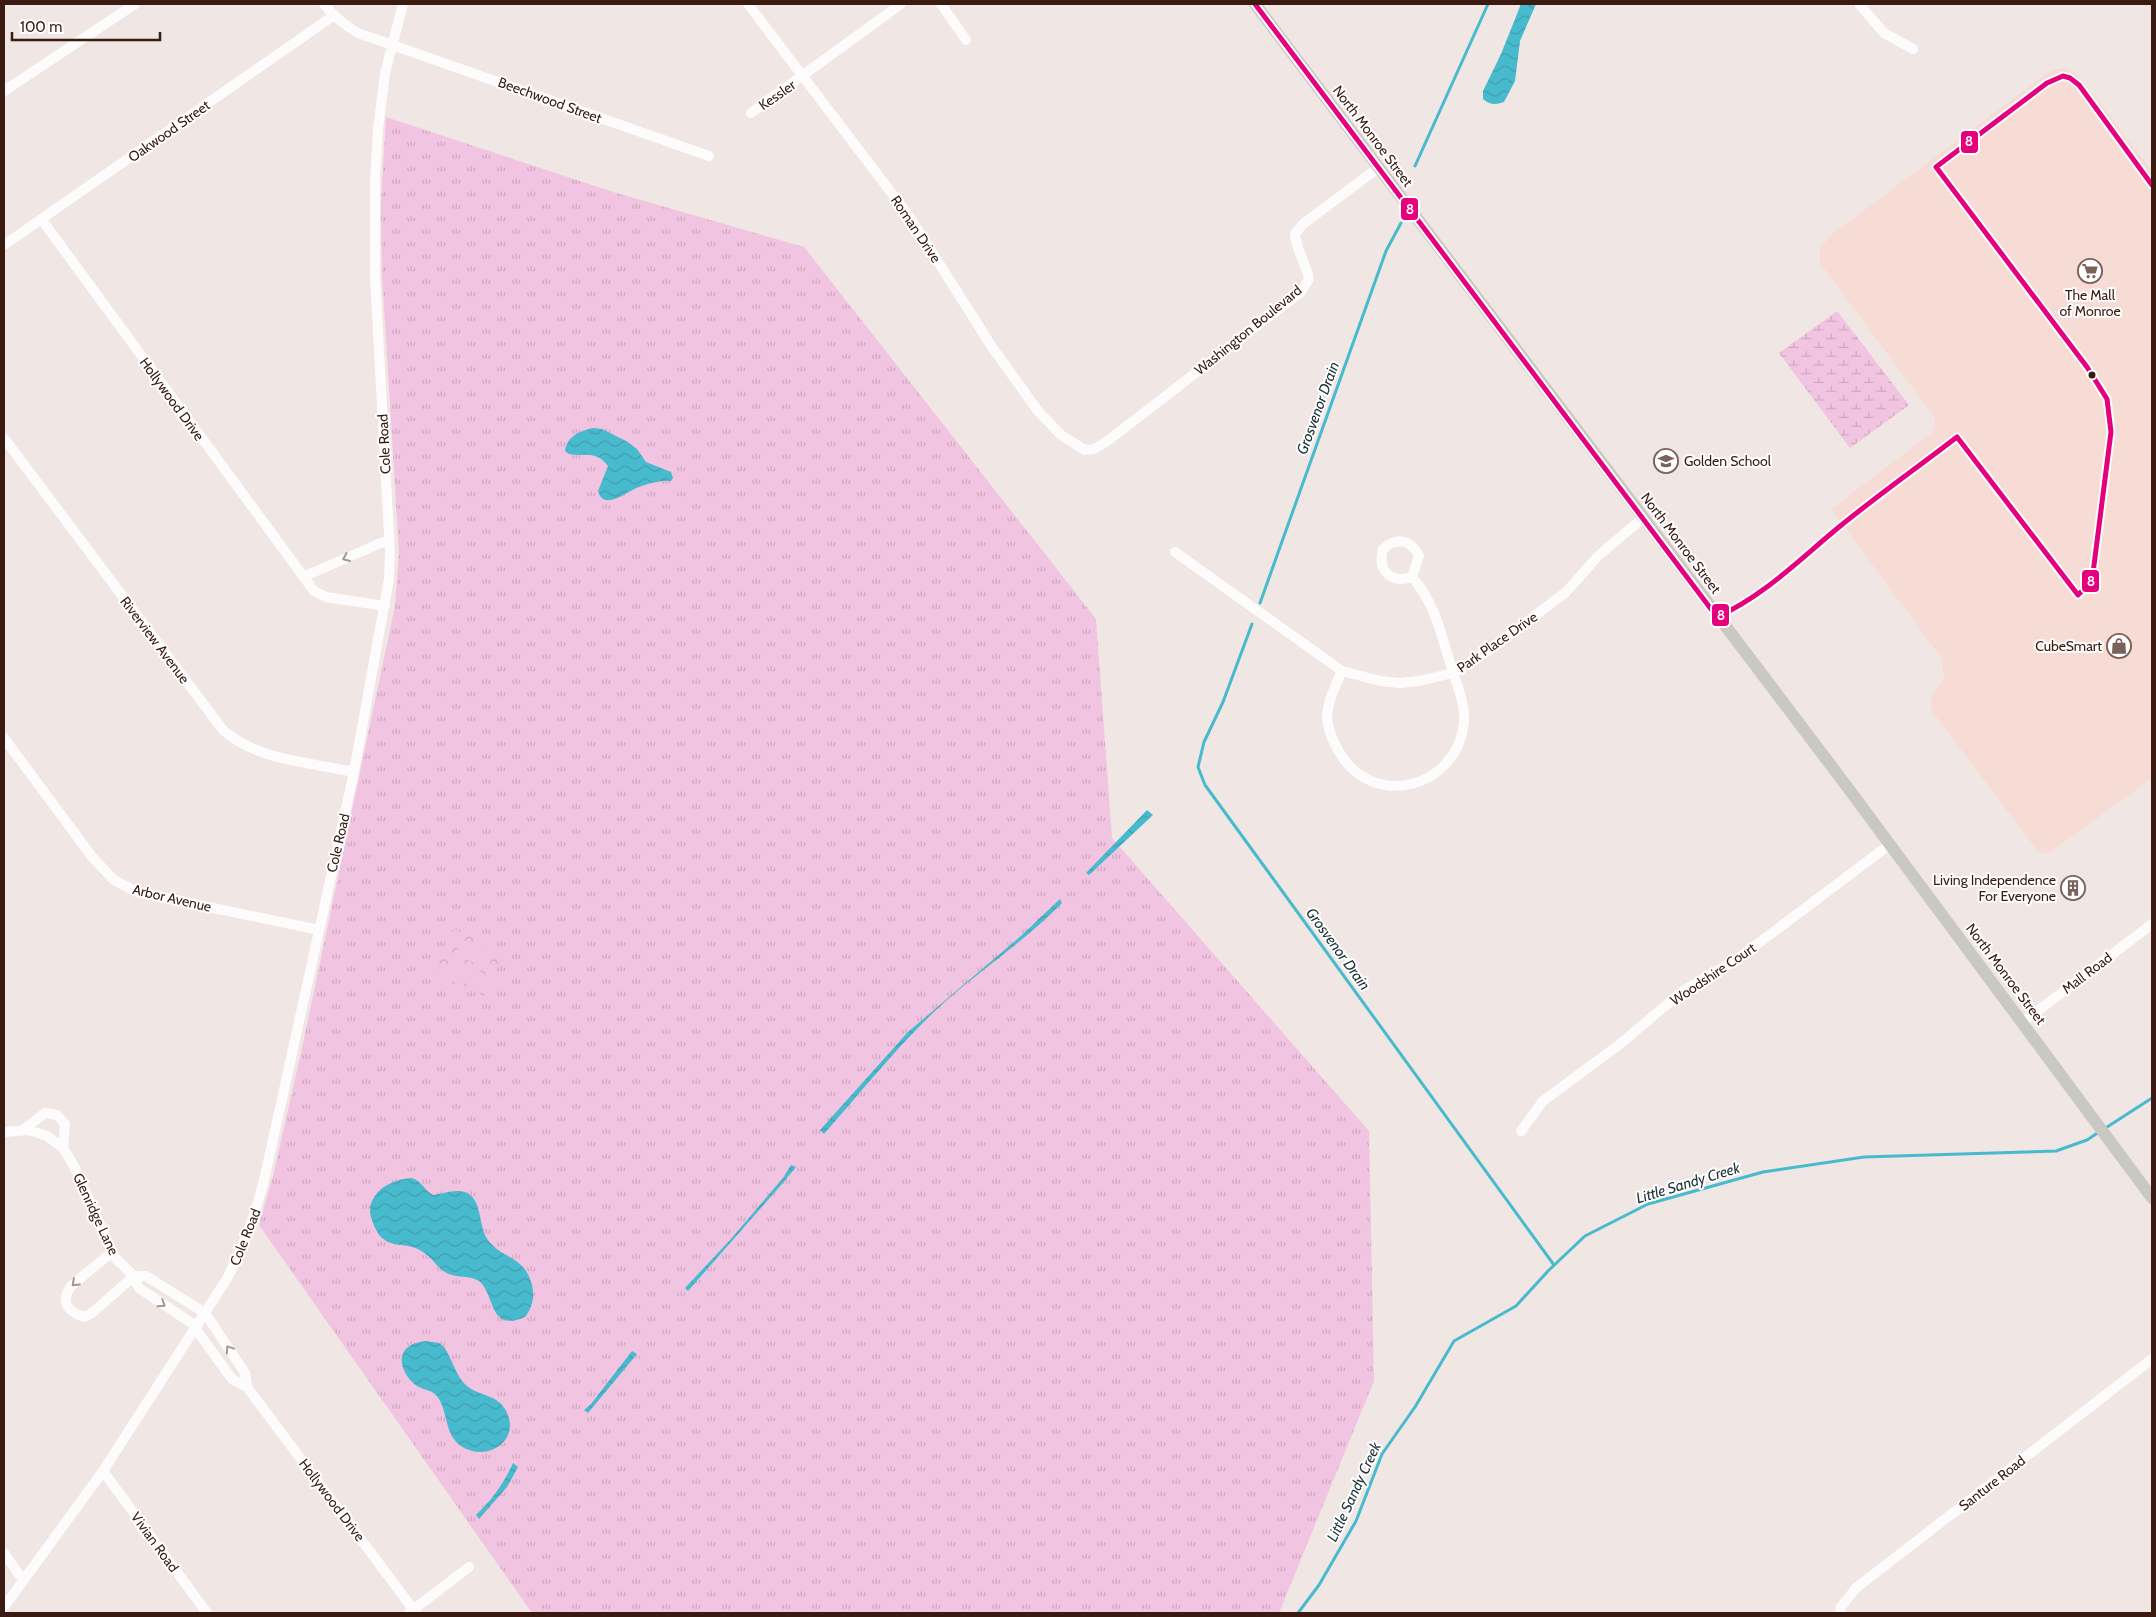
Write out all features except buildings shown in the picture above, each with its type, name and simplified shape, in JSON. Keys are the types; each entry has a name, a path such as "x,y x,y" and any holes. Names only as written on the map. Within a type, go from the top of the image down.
{"main road":[{"name":"North Monroe Street","path":"1255,4 2086,1106 2152,1198"}],"street":[{"path":"4,91 135,4"},
{"name":"Beechwood Street","path":"324,4 344,26 358,33 709,156"},
{"name":"Cole Road","path":"4,1607 102,1470 205,1313 240,1256 258,1206 354,772 389,579 390,539 375,277 375,178 382,93 392,44 403,4"},
{"name":"Roman Drive","path":"748,4 909,216 992,347 1038,411 1061,435 1085,450"},
{"name":"Kessler","path":"751,113 901,4"},
{"path":"941,4 966,40"},
{"path":"1859,4 1884,33 1913,49"},
{"name":"Oakwood Street","path":"4,245 333,16"},
{"name":"Washington Boulevard","path":"1085,450 1106,442 1301,292 1309,279 1307,268 1295,244 1295,234 1303,224 1378,168"},
{"name":"Hollywood Drive","path":"42,220 314,591 326,597 385,606"},
{"name":"Riverview Avenue","path":"4,438 223,730 233,739 257,751 354,772"},
{"name":"Park Place Drive","path":"1175,552 1342,670 1380,681 1400,683 1419,681 1453,673 1495,646 1566,592 1598,556 1643,518"},
{"path":"303,577 390,539"},
{"path":"1342,670 1327,718 1332,740 1343,760 1361,776 1376,783 1410,786 1423,781 1450,759 1457,748 1465,720 1434,610 1426,593 1412,577"},
{"name":"Arbor Avenue","path":"4,738 93,858 119,884 137,892 320,930"},
{"name":"Woodshire Court","path":"1521,1131 1543,1101 1620,1044 1684,990 1739,958 1889,845"},
{"name":"Mall Road","path":"2022,1022 2152,924"},
{"path":"23,1130 45,1113 57,1115 65,1124 63,1148"},
{"name":"Glenridge Lane","path":"4,1132 23,1130 47,1136 63,1148 74,1166 112,1252 122,1266 134,1276 139,1288 196,1327"},
{"path":"112,1252 71,1286 66,1293 65,1301 68,1308 75,1314 84,1317 92,1313 134,1276"},
{"name":"Glenridge Lane","path":"134,1276 146,1276 205,1313"},
{"name":"Hollywood Drive","path":"205,1313 246,1373 247,1387"},
{"name":"Hollywood Drive","path":"196,1327 232,1379 247,1387 413,1612"},
{"name":"Santure Road","path":"1840,1613 1841,1607 1856,1588 2152,1359"},
{"name":"Vivian Road","path":"102,1470 207,1613"},
{"path":"4,1553 24,1580"},
{"path":"413,1612 469,1566"}],"shaded area":[{"path":"2067,68 2079,76 2149,167 2152,168 2152,778 2049,853 2043,853 2037,850 1931,710 1931,697 1944,679 1942,659 1831,509 1932,433 1935,418 1820,263 1820,248 1831,235 2052,70"}],"green space":[{"path":"386,117 613,192 804,247 1096,619 1112,838 1369,1131 1374,1381 1279,1613 532,1613 259,1225 273,1176 301,1053 395,606 399,553 382,273 381,202"},
{"path":"1837,311 1909,405 1850,448 1779,353"},
{"path":"454,929 504,953 484,996 434,973"},
{"path":"462,939 494,954 487,969 455,954"},
{"path":"453,959 485,974 478,989 446,974"}],"water":[{"path":"1521,4 1536,4 1520,41 1515,81 1504,102 1490,103 1483,99 1483,91 1501,54"},
{"path":"593,428 602,429 626,441 637,449 646,462 671,472 673,478 671,481 646,485 616,498 605,500 598,491 608,466 597,457 574,455 565,451 571,438"},
{"path":"1147,810 1153,815 1089,875 1086,873"},
{"path":"1060,899 1062,903 1032,931 937,1009 893,1055 824,1134 820,1130 908,1032 1022,935"},
{"path":"791,1165 796,1167 688,1291 685,1288 730,1240 783,1178"},
{"path":"412,1178 433,1195 459,1191 467,1193 472,1197 476,1202 488,1240 500,1251 519,1263 528,1275 533,1289 533,1298 525,1317 513,1321 505,1320 494,1310 484,1287 479,1281 449,1274 442,1270 430,1257 416,1248 394,1244 382,1238 371,1216 370,1209 373,1199 381,1189 389,1184 398,1180"},
{"path":"426,1341 439,1343 444,1347 460,1378 467,1386 497,1400 505,1409 510,1430 500,1446 482,1452 471,1451 461,1446 449,1430 442,1405 437,1396 417,1386 408,1377 402,1365 403,1353 411,1345"},
{"path":"632,1351 637,1354 588,1413 584,1410 591,1404"},
{"path":"513,1463 518,1467 507,1487 479,1519 476,1515 497,1491"}],"waterway":[{"name":"Grosvenor Drain","path":"1415,166 1488,4"},
{"name":"Grosvenor Drain","path":"1260,603 1386,251 1401,223"},
{"name":"Grosvenor Drain","path":"1252,624 1223,702 1204,742 1198,767 1205,785 1554,1265"},
{"name":"Little Sandy Creek","path":"2104,1129 2152,1098"},
{"name":"Little Sandy Creek","path":"1298,1613 1319,1585 1356,1521 1382,1454 1415,1407 1454,1341 1516,1306 1549,1270 1585,1236 1648,1204 1763,1172 1864,1157 2056,1151 2087,1140 2099,1132"}],"transit line":[{"name":"8","path":"1255,4 1717,617 1766,588 1853,515 1957,437 2078,595 2090,583 2093,573 2111,432 2107,399 2087,367 1936,167 2047,83 2063,76 2070,78 2079,85 2152,185"}],"place":[{"name":"The Mall of Monroe","path":"2090,271"},
{"name":"Golden School","path":"1666,461"},
{"name":"CubeSmart","path":"2119,646"},
{"name":"Living Independence For Everyone","path":"2073,888"}]}
